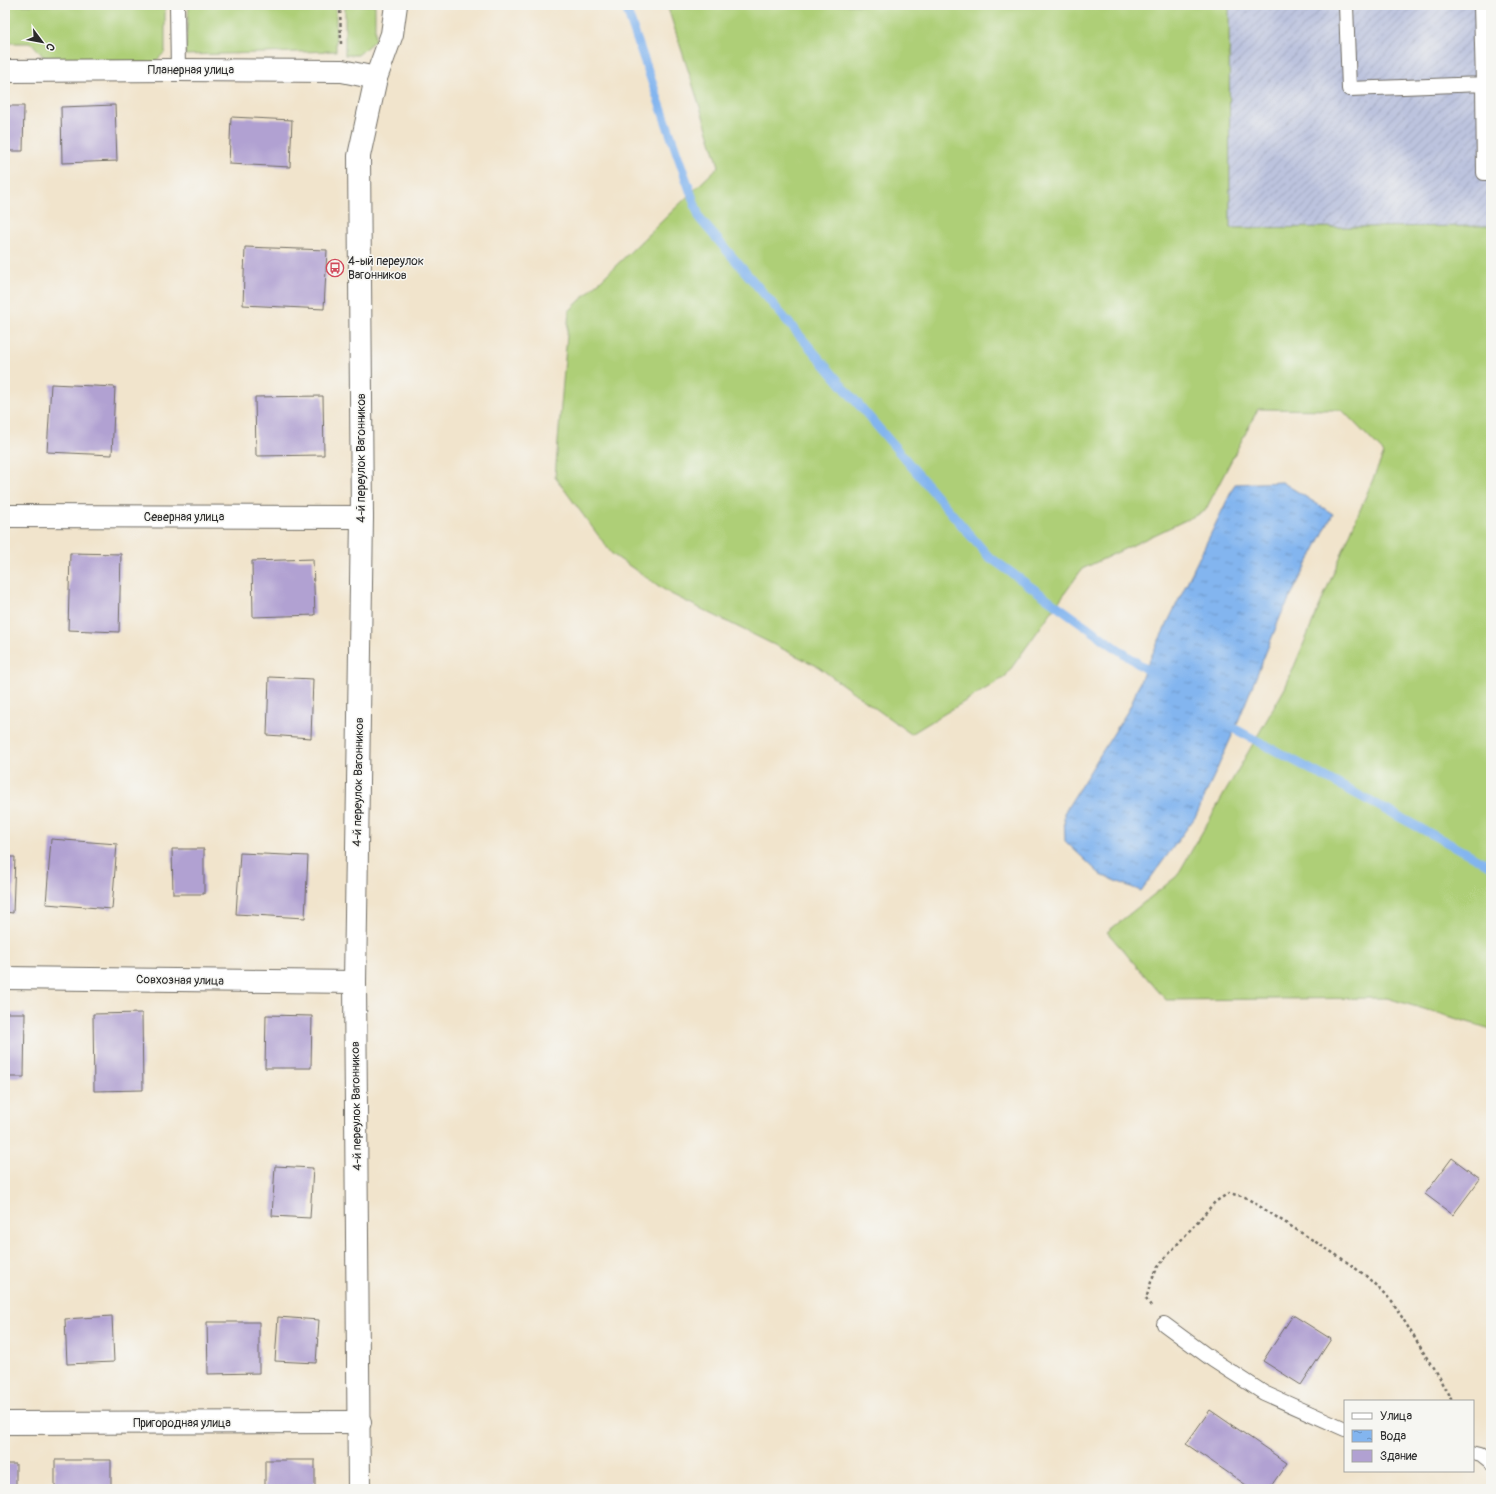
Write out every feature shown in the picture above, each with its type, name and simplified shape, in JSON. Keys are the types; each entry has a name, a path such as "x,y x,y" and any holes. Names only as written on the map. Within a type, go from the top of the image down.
{"street":[{"name":"4-й переулок Вагонников","path":"360,1489 355,982 362,517 359,156 376,78 392,34 396,5"},
{"name":"Планерная улица","path":"5,71 342,71 376,78"},
{"name":"Северная улица","path":"5,516 362,517"},
{"name":"Совхозная улица","path":"5,978 355,982"},
{"name":"Пригородная улица","path":"5,1423 360,1422"}],"lane":[{"path":"177,5 178,70"},
{"path":"1346,5 1349,89 1483,84"},
{"path":"1481,5 1484,173 1491,173"},
{"path":"1164,1324 1213,1360 1264,1393 1344,1429"},
{"path":"1474,1453 1481,1455 1491,1464"}],"path":[{"path":"340,5 342,71"},
{"path":"1164,1324 1146,1299 1158,1266 1215,1202 1229,1193 1245,1197 1344,1260 1366,1276 1392,1301 1451,1400"}],"shaded area":[{"path":"1229,5 1491,5 1491,226 1230,228"}],"green space":[{"path":"5,5 165,5 165,52 154,63 47,61 32,43 5,43"},
{"path":"189,5 336,5 336,51 185,55"},
{"path":"345,5 375,5 375,40 358,55 345,55"},
{"path":"667,5 1229,5 1230,228 1491,226 1491,1029 1387,998 1166,1000 1107,932 1177,876 1285,688 1384,453 1342,410 1258,409 1205,511 1082,569 1005,677 911,734 817,666 669,593 612,554 555,477 569,311 719,166"}],"water":[{"path":"1282,482 1333,514 1281,615 1235,729 1196,816 1141,891 1101,875 1065,841 1064,813 1130,707 1145,669 1235,484"}],"building":[{"path":"115,105 117,161 62,163 61,107"},
{"path":"5,106 24,106 23,151 5,151"},
{"path":"231,117 292,120 290,167 229,164"},
{"path":"245,247 327,250 324,309 243,305"},
{"path":"51,384 115,387 112,455 47,452"},
{"path":"323,396 324,455 256,456 255,397"},
{"path":"70,553 121,554 119,632 68,630"},
{"path":"313,559 315,615 253,617 252,561"},
{"path":"269,677 313,679 311,738 267,735"},
{"path":"51,839 117,844 112,909 46,904"},
{"path":"172,849 204,849 204,894 173,894"},
{"path":"240,853 308,856 305,918 236,914"},
{"path":"5,857 15,857 13,913 5,912"},
{"path":"5,1013 25,1013 24,1077 5,1077"},
{"path":"142,1013 143,1090 94,1091 93,1014"},
{"path":"266,1015 312,1016 311,1068 265,1068"},
{"path":"1452,1158 1480,1179 1453,1215 1425,1194"},
{"path":"275,1166 313,1168 310,1218 272,1216"},
{"path":"1293,1315 1331,1339 1301,1385 1263,1361"},
{"path":"112,1316 114,1362 67,1364 65,1319"},
{"path":"278,1317 319,1320 316,1363 275,1361"},
{"path":"207,1322 259,1322 259,1373 208,1374"},
{"path":"1210,1410 1287,1463 1269,1489 1252,1489 1186,1444"},
{"path":"55,1460 111,1460 111,1489 55,1489"},
{"path":"265,1460 315,1460 315,1489 265,1489"},
{"path":"5,1464 16,1464 16,1489 5,1489"}],"waterway":[{"path":"625,5 700,219 988,556 1154,675"},
{"path":"1225,722 1235,729 1491,866"}],"place":[{"name":"4-ый переулок Вагонников","path":"335,268"}]}
